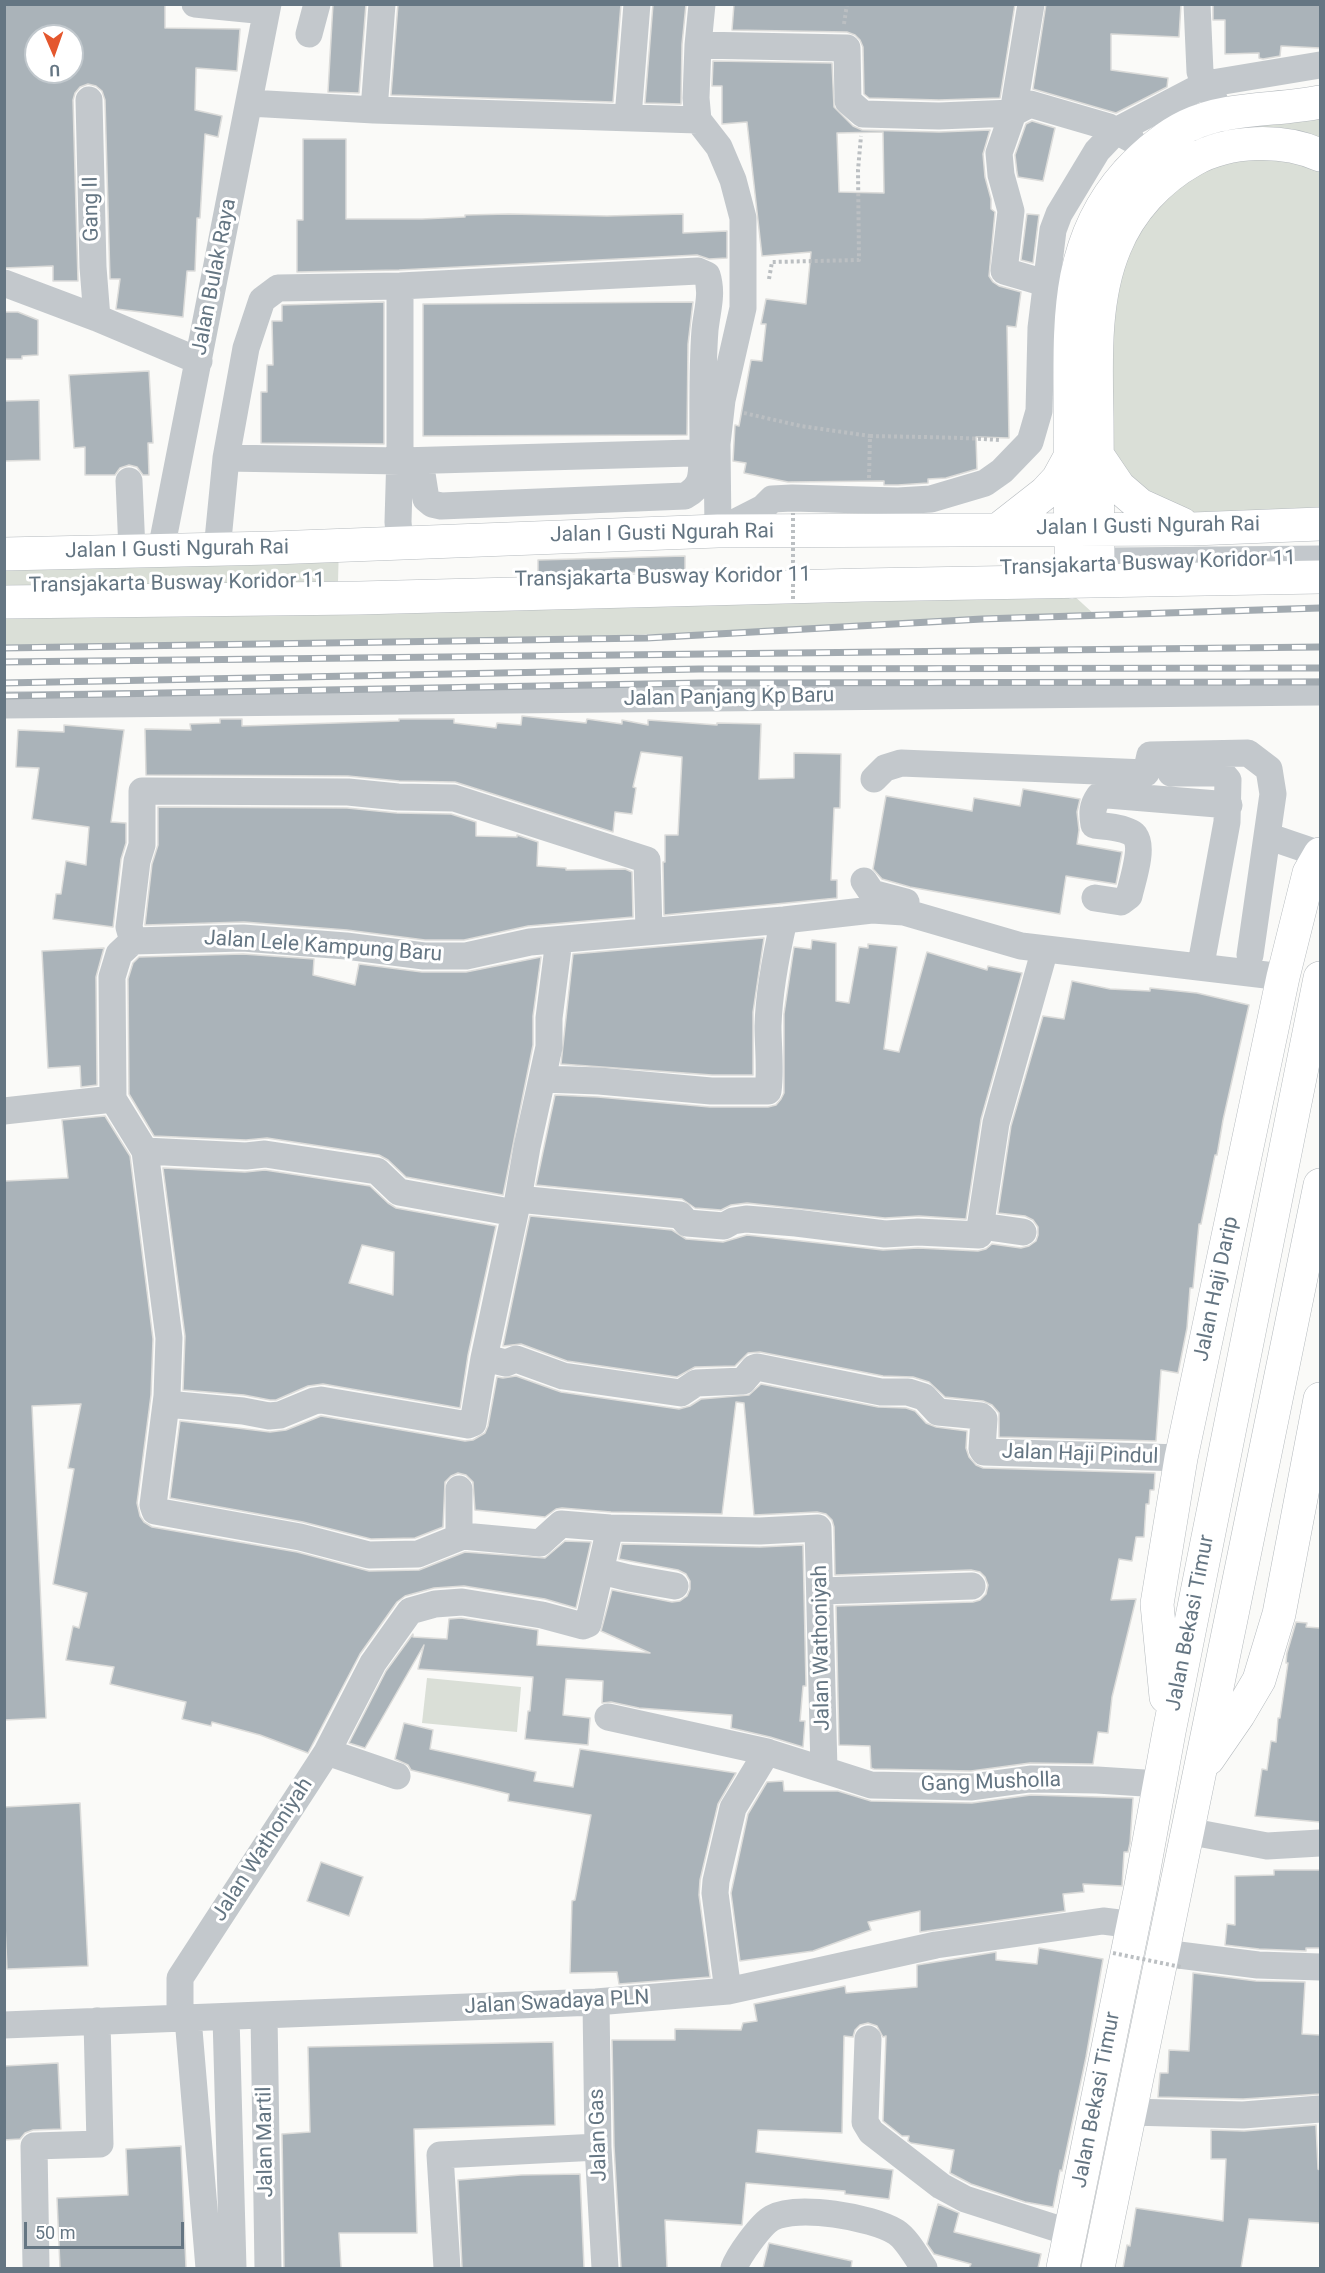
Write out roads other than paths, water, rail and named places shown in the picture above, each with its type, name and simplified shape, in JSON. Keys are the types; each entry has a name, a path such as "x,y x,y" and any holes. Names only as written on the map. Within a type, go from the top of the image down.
{"main road":[{"path":"1085,573 1083,455 1056,327 1090,229 1099,210 1120,181 1151,150 1189,125 1222,115 1320,102"},
{"path":"999,529 1045,493 1083,455 1096,373 1102,294 1114,248 1124,228 1148,195 1184,165 1203,154 1221,149 1244,144 1270,144 1289,146 1320,155"},
{"path":"1083,455 1140,505 1193,529"},
{"name":"Jalan I Gusti Ngurah Rai","path":"4,554 217,550 400,543 564,536 718,525 1193,529 1320,524"},
{"path":"4,602 371,598 873,585 1085,573 1320,577"},
{"name":"Jalan Haji Darip","path":"1169,1732 1156,1604 1181,1458 1285,970 1309,873 1320,854"},
{"name":"Jalan Bekasi Timur","path":"1063,2268 1071,2233 1116,1934 1140,1891 1169,1732 1320,978"},
{"name":"Jalan Bekasi Timur","path":"1098,2268 1130,2112 1172,1960 1186,1831 1320,1185"},
{"path":"1200,1769 1239,1714 1259,1680 1279,1614 1320,1399"}],"street":[{"path":"195,4 267,8"},
{"path":"309,34 317,4"},
{"path":"374,110 382,4"},
{"path":"628,117 637,4"},
{"path":"702,4 696,98 698,120 719,147 733,180 743,218 743,308 721,411 717,444 718,525 763,508 772,499 931,500 985,483 1002,471 1030,442 1039,411 1056,327 1046,283 1053,230 1059,214 1097,151 1116,131 1206,84 1320,65"},
{"path":"1031,4 1012,113 999,153 1001,175 1011,211 1004,271 1046,283"},
{"path":"1197,4 1200,72 1222,115"},
{"name":"Jalan Bulak Raya","path":"147,550 199,362 267,8"},
{"path":"698,45 847,48 848,101 863,114 939,116 1012,113 1030,104 1109,127 1151,150"},
{"name":"Gang II","path":"89,99 93,267 98,318"},
{"path":"249,103 374,110 698,120"},
{"path":"217,550 226,458 246,348 262,300 278,288 400,286 698,271 707,275 710,285 710,308 705,329 703,450 700,484 696,490 685,496 441,506 432,504 426,499 410,461"},
{"path":"4,283 98,318 199,362"},
{"path":"400,286 410,461 398,522 400,543"},
{"path":"226,458 410,461 692,453 703,450"},
{"path":"129,481 147,550"},
{"path":"563,501 564,536"},
{"path":"522,502 522,538"},
{"name":"Transjakarta Busway Koridor 11","path":"4,586 670,578 1040,568 1085,573 1320,559"},
{"name":"Jalan Panjang Kp Baru","path":"4,705 1320,692"},
{"path":"1146,773 1150,755 1248,753 1269,769 1273,794 1250,955"},
{"path":"874,779 885,768 901,763 1146,773 1222,772 1228,780 1229,805 1203,953"},
{"path":"649,931 646,860 454,798 398,797 348,792 142,791 142,845 137,861 129,927 133,941 119,954 112,977 113,1099 145,1151 169,1338 166,1404 153,1505 159,1513 300,1537 369,1555 418,1554 459,1537 468,1536 540,1543 559,1525 610,1528 601,1571 675,1586"},
{"path":"1095,898 1121,902 1129,896 1139,850 1136,836 1130,832 1094,825 1092,814 1099,796 1229,805"},
{"path":"1267,836 1320,854"},
{"path":"864,881 873,892 883,897 1034,933 1203,953 1250,955 1285,970"},
{"name":"Jalan Lele Kampung Baru","path":"133,941 243,938 444,957 466,956 530,942 888,910 904,912 1021,946 1285,970"},
{"path":"543,1079 598,1081 711,1091 767,1091 771,988 784,920"},
{"path":"166,1404 243,1411 269,1416 280,1415 321,1400 468,1425 473,1423 484,1358 549,1047 549,1018 559,940"},
{"path":"145,1151 246,1156 265,1154 376,1171 399,1192 517,1206 680,1215 687,1223 718,1227 746,1219 885,1234 918,1232 979,1235 996,1123 1045,949"},
{"path":"4,1111 113,1099"},
{"path":"981,1226 1023,1232"},
{"name":"Jalan Haji Pindul","path":"484,1358 506,1364 516,1359 555,1375 681,1392 696,1383 743,1382 757,1367 881,1392 908,1392 929,1401 938,1412 981,1416 984,1419 982,1449 984,1452 1181,1458"},
{"path":"459,1489 459,1537"},
{"name":"Jalan Wathoniyah","path":"610,1528 760,1531 818,1528 824,1770"},
{"name":"Jalan Wathoniyah","path":"209,2268 180,1978 327,1752 373,1663 410,1611 435,1604 462,1602 542,1615 583,1626 588,1624 601,1571"},
{"path":"821,1591 972,1586"},
{"path":"608,1717 767,1752 824,1770"},
{"path":"327,1752 397,1776"},
{"path":"728,1990 715,1893 716,1881 733,1808 767,1752"},
{"name":"Gang Musholla","path":"824,1770 871,1785 972,1787 1029,1779 1160,1784"},
{"path":"1186,1831 1267,1846 1320,1843"},
{"name":"Jalan Swadaya PLN","path":"4,2025 596,2002 698,1995 936,1945 1116,1934"},
{"path":"1172,1960 1320,1967"},
{"name":"Jalan Gas","path":"596,2002 598,2147 605,2268"},
{"name":"Jalan Martil","path":"264,2015 268,2268"},
{"name":"Jalan Martil","path":"226,2017 233,2268"},
{"path":"36,2266 34,2146 100,2145 97,2021"},
{"path":"868,2038 865,2122 871,2132 941,2186 965,2199 1071,2233"},
{"path":"1130,2112 1243,2115 1320,2109"},
{"path":"447,2268 440,2155 598,2147"},
{"path":"734,2268 738,2257 770,2219 788,2212 857,2217 869,2220 898,2233 924,2268"}],"railway":[{"path":"4,648 647,638 982,619 1320,608"},
{"path":"4,662 1320,647"},
{"path":"4,683 699,669 1320,668"},
{"path":"4,696 700,683 1320,682"}]}
